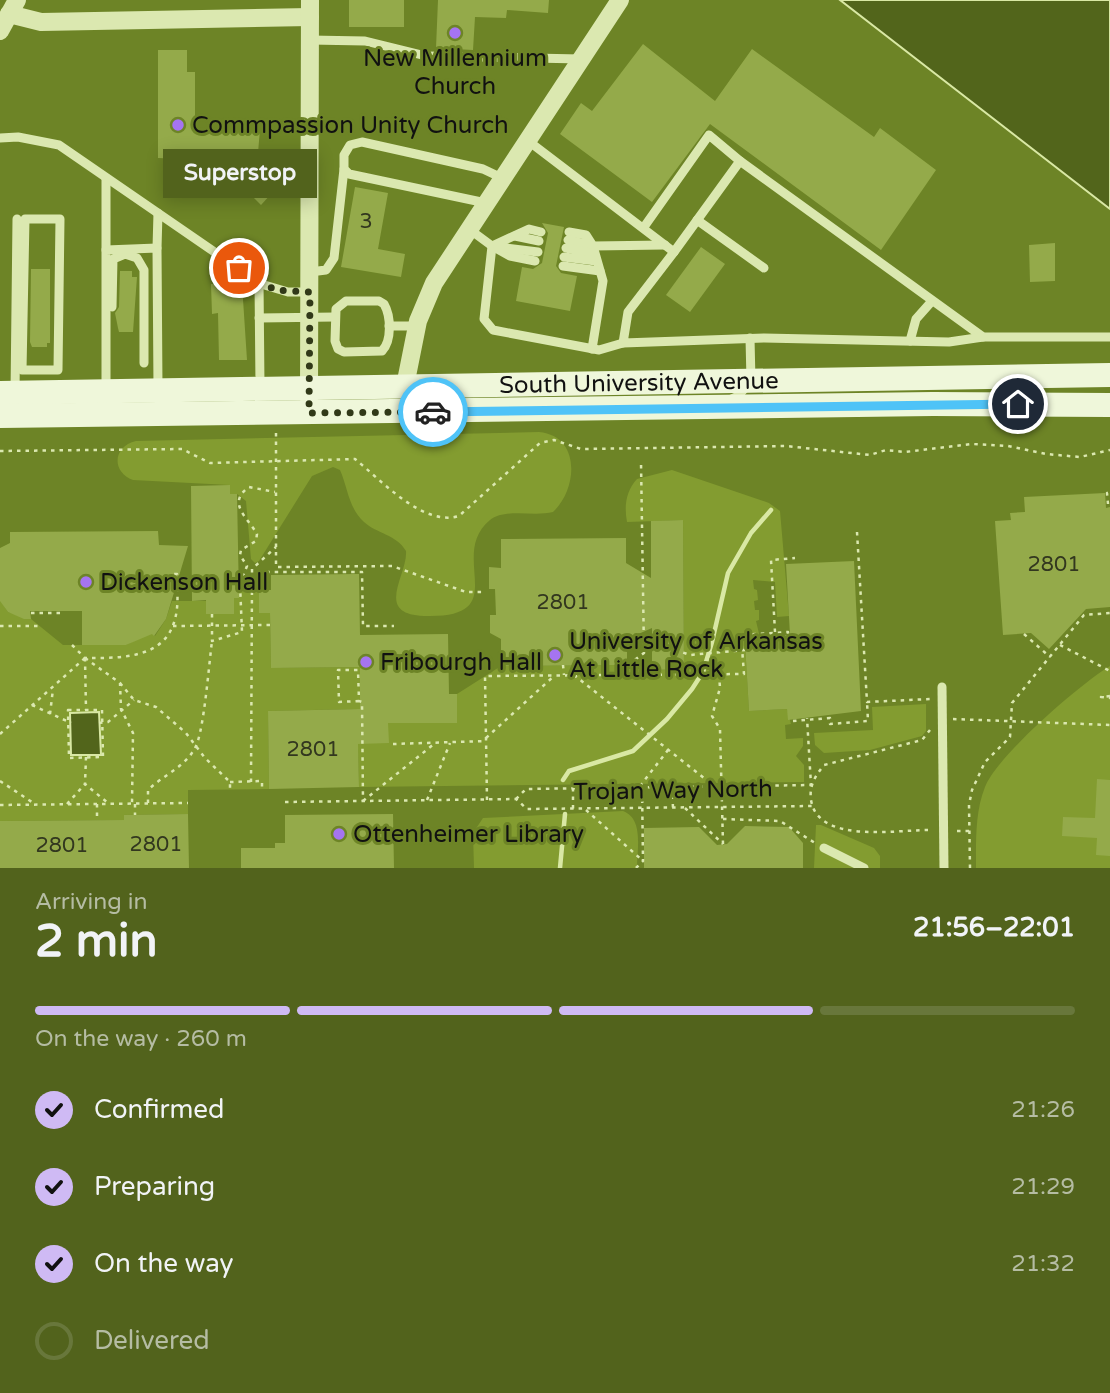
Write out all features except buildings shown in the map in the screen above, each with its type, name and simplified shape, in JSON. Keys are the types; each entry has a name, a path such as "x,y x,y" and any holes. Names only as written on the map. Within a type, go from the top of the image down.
{"main road":[{"name":"South University Avenue","path":"12,385 106,391 1110,375"},
{"name":"South University Avenue","path":"0,416 797,406 1110,405"}],"street":[{"path":"405,386 417,326 434,283 620,0"},
{"path":"0,31 13,7 41,22 310,8 309,413"}],"lane":[{"path":"310,40 365,41 426,56 581,59"},
{"path":"644,227 709,135 740,161 983,337"},
{"path":"0,138 60,145 259,282 275,290 310,292"},
{"path":"527,141 674,252"},
{"path":"310,272 326,270 334,258 344,155 350,145 362,142 482,169 502,178"},
{"path":"623,343 628,312 740,161"},
{"path":"344,169 361,177 486,203"},
{"path":"106,178 106,391"},
{"path":"158,213 158,390"},
{"path":"12,385 17,219"},
{"path":"25,219 60,219 58,370 12,385 25,219"},
{"path":"697,220 764,268"},
{"path":"469,229 510,257 537,257"},
{"path":"492,246 529,229 541,233 515,236"},
{"path":"566,248 595,254 665,245"},
{"path":"492,246 484,319 493,330 592,349 599,350 623,343 750,338 949,342 983,337 1110,337"},
{"path":"106,250 157,248"},
{"path":"566,248 595,254"},
{"path":"566,248 600,271"},
{"path":"107,359 112,334 113,259 125,254 136,258 144,270 144,363"},
{"path":"592,349 603,281 595,254"},
{"path":"259,282 260,388"},
{"path":"346,301 379,301 388,310 389,326 387,347 382,351 344,352 338,349 335,341 336,309 346,301"},
{"path":"910,341 916,320 932,301"},
{"path":"260,318 335,317"},
{"path":"389,326 417,326"},
{"path":"144,330 157,353"},
{"path":"706,408 738,396 751,381 750,338"},
{"path":"751,381 769,395 797,406"},
{"path":"942,687 944,868"},
{"path":"824,848 864,868"}],"path":[{"path":"275,429 276,567 392,566 466,592 484,592"},
{"path":"0,451 182,449 210,463 355,459 400,498 438,518 449,519 459,516 544,441 554,440 581,449 786,446 870,455 886,450 905,452 972,444 1008,446 1046,454 1080,457 1110,450"},
{"path":"633,675 632,662 644,653 642,462"},
{"path":"212,642 239,634 244,625 240,584 247,566 241,550 256,541 257,534 241,514 239,499 245,490 253,485 276,492"},
{"path":"1108,504 1107,493 1110,493"},
{"path":"793,721 830,718 830,724 868,721 857,532"},
{"path":"251,782 254,626 252,569 276,547"},
{"path":"775,632 771,560 795,558"},
{"path":"240,584 252,581 265,572 362,572 363,626 394,626"},
{"path":"0,734 85,658 139,655 160,642 173,626 177,574 172,574"},
{"path":"31,613 61,613"},
{"path":"970,868 969,805 975,782 985,762 1009,740 1012,703 1084,615 1110,613"},
{"path":"148,803 148,790 158,780 169,777 196,745 212,642 212,614"},
{"path":"173,626 270,625"},
{"path":"0,626 40,626"},
{"path":"487,800 485,676 744,674 741,635 788,632 788,641"},
{"path":"1024,634 1050,657"},
{"path":"635,636 690,655 745,650"},
{"path":"72,645 85,658 120,682 134,700 156,707 186,733 230,782 230,789"},
{"path":"1059,645 1110,671"},
{"path":"85,658 86,710"},
{"path":"563,665 564,676"},
{"path":"359,701 339,702 338,670 358,670 359,701 362,702 363,801"},
{"path":"685,808 723,844 720,729 712,716 720,688 719,674"},
{"path":"574,675 714,786"},
{"path":"393,744 486,739 554,676"},
{"path":"120,682 124,711 133,733 135,815"},
{"path":"50,715 53,689"},
{"path":"867,702 930,699"},
{"path":"100,723 108,723 134,700"},
{"path":"32,705 70,723"},
{"path":"68,710 86,710 102,710 100,723 103,757 69,758 68,710"},
{"path":"808,719 812,806 817,816 829,826 843,831 928,830"},
{"path":"953,719 1110,725"},
{"path":"811,785 824,765 922,740 930,730"},
{"path":"363,801 435,743"},
{"path":"427,800 450,743"},
{"path":"636,868 643,861 641,787 668,750"},
{"path":"67,804 85,784 86,757"},
{"path":"0,781 35,804"},
{"path":"230,782 262,781 262,789"},
{"path":"85,784 109,803"},
{"name":"Trojan Way North","path":"285,802 516,799 526,789 811,785"},
{"path":"672,787 673,808"},
{"path":"573,788 573,809"},
{"name":"Trojan Way North","path":"516,799 527,809 812,806"},
{"path":"0,805 188,803"},
{"path":"97,804 97,820"},
{"path":"585,809 643,861"},
{"path":"722,819 780,821 824,848"},
{"path":"953,831 970,831"}],"shaded area":[{"path":"840,0 1110,0 1110,209"},
{"path":"539,432 553,436 562,443 568,453 571,478 567,490 553,512 504,514 490,520 478,535 474,551 474,596 467,607 451,614 424,616 409,614 400,608 396,601 406,551 397,541 369,526 359,516 351,504 340,470 333,467 312,476 259,561 255,563 251,559 246,501 237,494 230,494 229,485 133,480 121,471 118,465 119,453 128,444 136,441"},
{"path":"672,470 769,503 780,511 789,616 777,617 775,582 753,580 754,589 757,590 758,600 754,601 755,610 759,610 759,620 756,621 761,642 745,644 749,711 787,709 791,724 785,725 786,739 803,738 803,746 796,756 804,765 804,782 359,787 357,709 268,711 269,789 188,790 188,814 124,815 124,820 0,821 0,600 8,612 31,619 63,645 126,645 151,632 155,636 166,619 172,601 206,601 206,614 234,614 234,598 239,591 259,590 259,613 270,613 271,668 360,667 360,696 375,743 388,743 388,723 457,723 457,694 501,666 627,665 652,670 684,669 683,520 627,522 626,510 628,494 637,479"},
{"path":"1110,666 1110,868 976,868 979,806 985,787 993,774 1041,722"},
{"path":"926,704 926,731 922,736 870,750 824,753 815,745 814,733 873,730 872,707"},
{"path":"99,712 101,755 71,755 70,713"},
{"path":"623,811 630,815 637,828 637,868 474,868 473,833 483,818"},
{"path":"816,825 874,848 880,856 880,868 814,868"}],"waterway":[{"path":"563,780 569,771 633,751 667,719 692,689 703,672 728,573 751,533 771,510"},
{"path":"560,868 565,814"}],"way so far":[{"path":"239,268 261,284 275,290 310,292 309,413 433,412"}],"place":[{"name":"New Millennium Church","path":"455,33"},
{"name":"Commpassion Unity Church","path":"178,125"},
{"name":"Superstop","path":"239,268"},
{"name":"Dickenson Hall","path":"86,582"},
{"name":"University of Arkansas At Little Rock","path":"555,655"},
{"name":"Fribourgh Hall","path":"366,662"},
{"name":"Ottenheimer Library","path":"339,834"}],"route":[{"path":"433,412 1018,404"}]}
